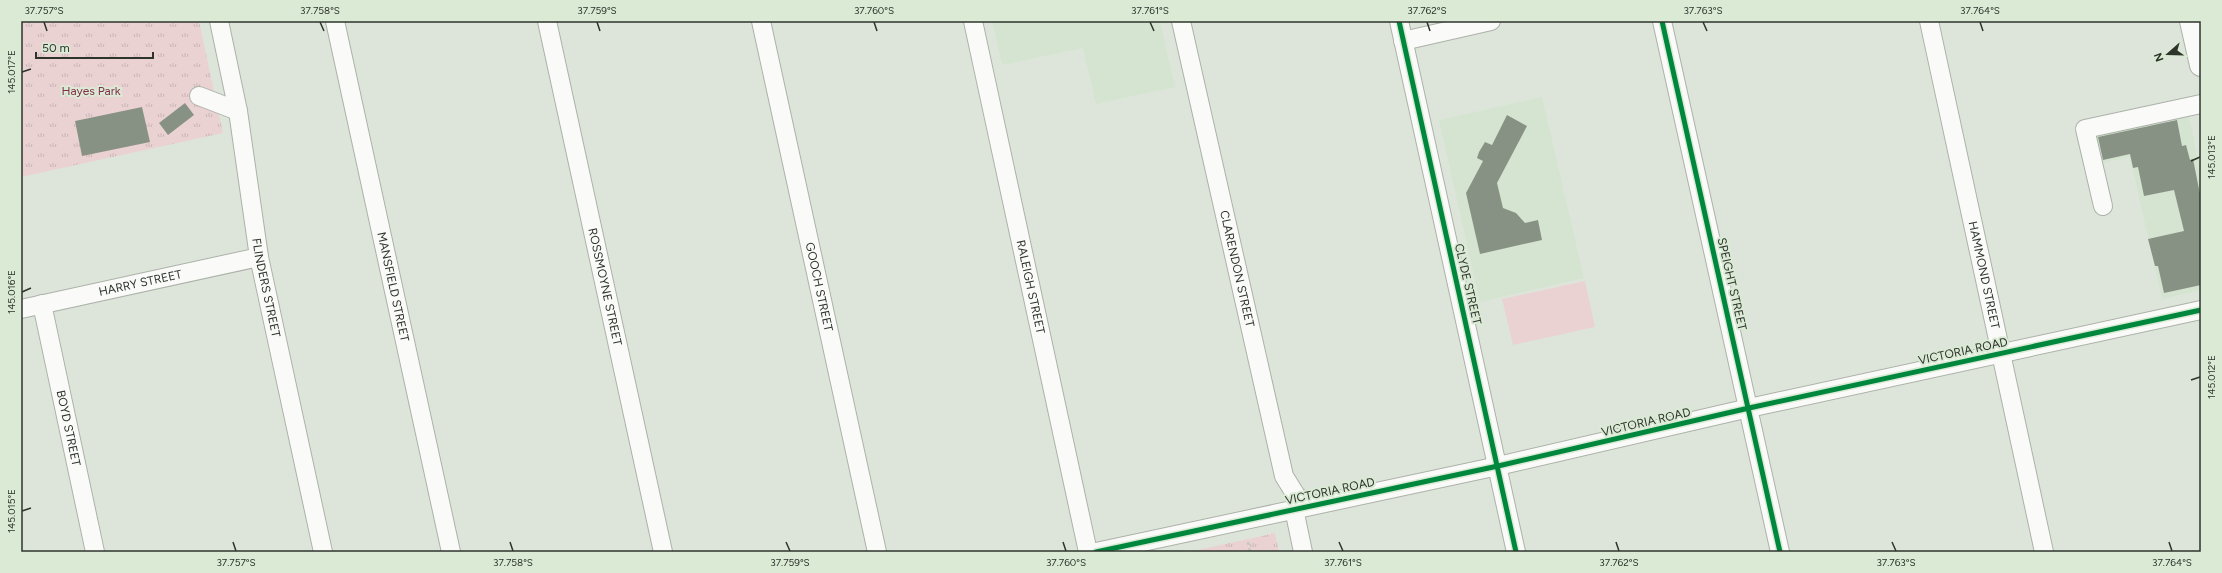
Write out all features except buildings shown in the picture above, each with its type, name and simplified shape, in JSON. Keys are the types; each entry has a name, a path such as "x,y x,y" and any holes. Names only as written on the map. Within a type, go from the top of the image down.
{"main road":[{"path":"2191,21 2201,65"}],"street":[{"name":"FLINDERS STREET","path":"219,21 238,111 259,257 323,552"},
{"name":"MANSFIELD STREET","path":"335,21 451,552"},
{"name":"ROSSMOYNE STREET","path":"547,21 663,552"},
{"name":"GOOCH STREET","path":"761,21 877,552"},
{"name":"RALEIGH STREET","path":"973,21 1088,552"},
{"name":"CLARENDON STREET","path":"1181,21 1284,476 1297,496 1313,504"},
{"name":"CLYDE STREET","path":"1399,21 1516,552"},
{"path":"1403,41 1492,21"},
{"name":"SPEIGHT STREET","path":"1662,21 1780,552"},
{"name":"HAMMOND STREET","path":"1929,21 2044,552"},
{"path":"199,96 238,111"},
{"path":"2103,206 2085,129 2201,104"},
{"name":"HARRY STREET","path":"21,309 259,257"},
{"name":"BOYD STREET","path":"42,304 95,552"},
{"name":"VICTORIA ROAD","path":"1096,552 1313,504 1498,466 1749,408 2201,310"},
{"path":"1294,509 1303,552"}],"path":[{"path":"1248,542 1250,552"}],"shaded area":[{"path":"992,21 1160,21 1175,87 1096,104 1083,48 1002,65"},
{"path":"1542,97 1584,278 1480,302 1439,120"},
{"path":"2186,102 2201,174 2201,290 2162,299 2130,157 2089,166 2080,126"}],"green space":[{"name":"Hayes Park","path":"21,21 199,21 223,133 21,177"},
{"path":"1585,281 1595,327 1513,345 1502,299"},
{"path":"1275,533 1279,552 1193,552 1193,551"}],"cycle path":[{"path":"1399,21 1516,552"},
{"path":"1662,21 1780,552"},
{"path":"1096,552 1498,466 1749,408 2201,310"}]}
